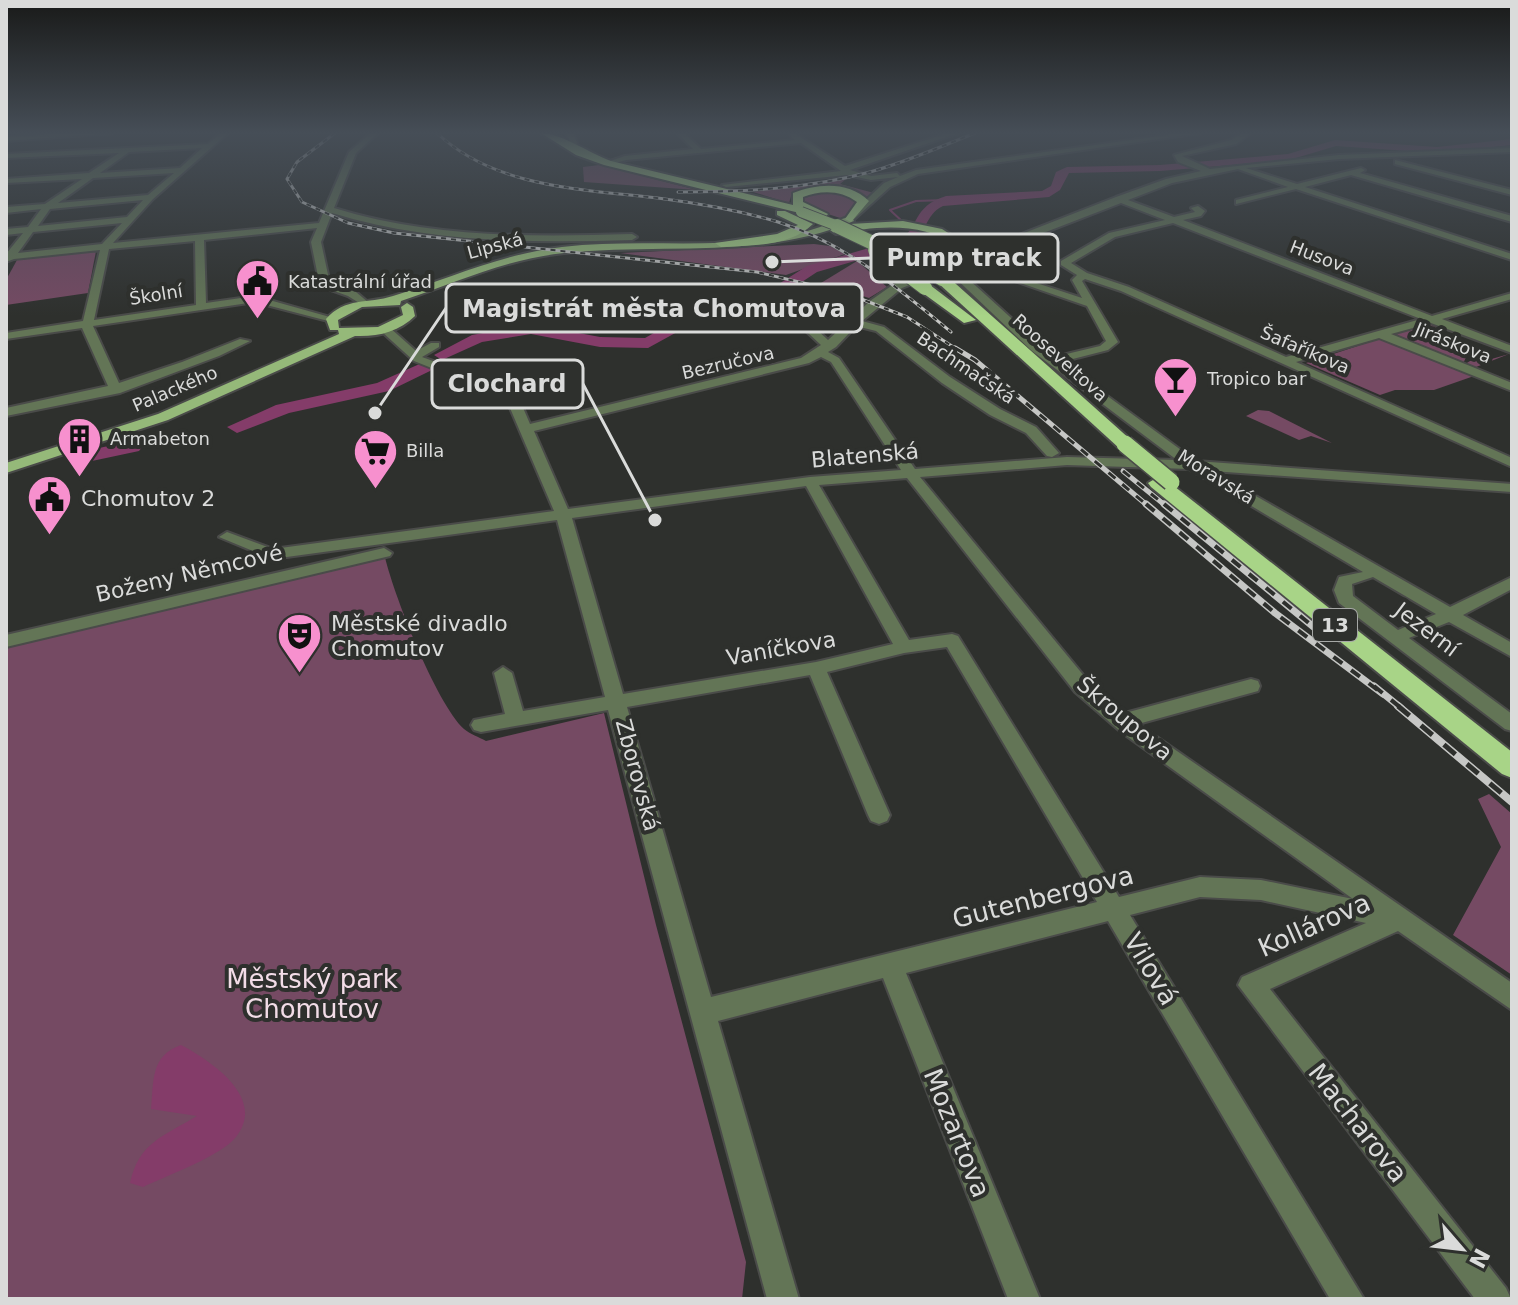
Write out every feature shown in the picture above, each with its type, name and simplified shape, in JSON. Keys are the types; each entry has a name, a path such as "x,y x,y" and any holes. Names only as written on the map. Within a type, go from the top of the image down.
{"highway":[{"path":"719,194 806,222 798,231 721,243"},
{"path":"727,194 801,212 855,233 895,251 937,257 964,250 954,238 905,226 875,223 836,230"},
{"path":"734,194 824,216"},
{"path":"801,194 797,195 798,204 895,251 938,279"},
{"path":"851,219 862,205 853,194"},
{"path":"770,244 844,240 869,247 938,279"},
{"name":"13","path":"938,279 967,319 976,316 1165,482 1512,767"},
{"name":"13","path":"1165,482 1512,753"}],"main road":[{"name":"Lipská","path":"386,302 468,272 544,253 600,245 721,243 801,236 851,219"},
{"name":"Lipská","path":"385,329 404,321 410,311 407,307 424,294 460,280 554,256 603,249 770,244 836,230"},
{"name":"Palackého","path":"6,461 98,434 175,405 308,343 336,319 364,303 386,302"},
{"path":"386,302 407,307"},
{"path":"336,319 354,332 385,329"},
{"name":"Palackého","path":"6,468 163,417 354,332"}],"street":[{"path":"8,259 48,206 65,194"},
{"path":"116,390 88,324 105,247 153,194"},
{"path":"335,194 316,242 320,280 325,286 352,294 364,303"},
{"name":"Lipská","path":"851,219 878,194"},
{"name":"Lipská","path":"836,230 863,216 880,194"},
{"name":"Bezručova","path":"526,429 785,369 827,349 890,290 938,279 1135,194"},
{"path":"1239,202 1267,194"},
{"path":"1319,194 1512,257"},
{"path":"1425,194 1512,219"},
{"path":"6,210 150,197"},
{"name":"Husova","path":"1119,199 1512,350"},
{"path":"1083,275 1064,263 1112,235 1201,211 1195,208"},
{"name":"Lipská","path":"328,209 370,222 414,230 538,240 632,237"},
{"path":"6,232 128,220"},
{"path":"8,259 199,237 370,222"},
{"path":"199,237 201,306"},
{"path":"985,269 1090,304"},
{"name":"Rooseveltova","path":"1054,360 1112,342 1077,280 1083,275"},
{"name":"Šafaříkova","path":"1083,275 1125,289 1512,463"},
{"name":"Moravská","path":"938,279 1054,360 1192,465 1512,651"},
{"name":"Jiráskova","path":"1292,364 1380,334 1510,298"},
{"name":"Školní","path":"6,336 265,299 336,319"},
{"name":"Škroupova","path":"784,305 822,342 909,474 1082,687 1123,721 1512,998"},
{"name":"Bachmačská","path":"854,322 880,329 946,380 995,412 1031,430 1052,453"},
{"name":"Zborovská","path":"385,329 418,358 506,397 516,406 563,514 618,700 783,1299"},
{"name":"Jiráskova","path":"1380,334 1512,387"},
{"path":"6,412 116,390 244,341"},
{"path":"418,358 435,345"},
{"name":"Rooseveltova","path":"1036,349 1119,442"},
{"name":"Blatenská","path":"227,537 272,554 810,481 1067,461 1192,465 1512,488"},
{"path":"810,481 904,647"},
{"name":"Boženy Němcové","path":"6,641 384,553"},
{"name":"Jezerní","path":"1366,576 1345,581 1342,590 1345,599 1512,724"},
{"path":"1397,636 1450,615 1512,582"},
{"name":"Vaníčkova","path":"481,725 816,668 904,647 952,640"},
{"name":"Vilová","path":"952,640 1348,1299"},
{"path":"816,668 879,815"},
{"path":"504,673 516,719"},
{"path":"1123,721 1251,686"},
{"name":"Gutenbergova","path":"703,1012 1200,887 1261,890 1401,919"},
{"name":"Kollárova","path":"1251,985 1401,919"},
{"name":"Mozartova","path":"891,967 1024,1299"},
{"name":"Macharova","path":"1251,985 1495,1299"}],"green space":[{"path":"759,194 792,194 789,203"},
{"path":"842,194 855,197 859,205 843,219 816,210 798,199 802,195"},
{"path":"845,194 873,194 867,201"},
{"path":"814,244 830,246 845,254 786,275 620,253"},
{"path":"96,251 88,293 6,305 6,280 17,260"},
{"path":"857,261 887,287 869,298 821,283"},
{"path":"1427,323 1438,328 1417,335 1467,355 1462,366 1478,356 1488,360 1509,354 1471,369 1512,388 1512,392 1474,376 1434,390 1395,390 1380,395 1306,363"},
{"path":"1258,410 1269,411 1332,443 1311,436 1299,440 1246,416"},
{"name":"Městský park Chomutov","path":"384,553 405,619 428,672 453,716 466,731 486,741 604,713 656,925 746,1262 742,1299 6,1299 6,641"},
{"path":"1489,794 1512,814 1512,975 1453,935 1501,847 1478,799"}],"shaded area":[{"path":"181,1045 207,1061 231,1082 245,1108 244,1123 229,1144 206,1158 143,1187 130,1183 146,1149 197,1116 151,1109 159,1063 171,1050"}],"waterway":[{"path":"442,355 478,338 531,329 600,342 648,343 703,311 768,298 812,269 905,242 914,237 924,213 946,200 1045,194"},
{"path":"904,223 890,210 916,201 946,200"},
{"path":"237,427 283,409 383,387 424,367"},
{"path":"92,455 132,447"}],"railway":[{"path":"297,194 302,202 348,223 394,233 757,272 846,293 907,317 958,350"},
{"path":"619,194 722,208 802,231 870,268 951,332"},
{"path":"955,348 975,360 1148,506"},
{"path":"1123,471 1166,506"},
{"path":"1146,504 1275,613 1383,694"},
{"path":"1164,504 1327,638"},
{"path":"1374,686 1401,708"},
{"path":"1398,706 1512,802"}],"place":[{"name":"Pump track","path":"772,262"},
{"name":"Katastrální úřad","path":"257,321"},
{"name":"Magistrát města Chomutova","path":"375,413"},
{"name":"Tropico bar","path":"1176,418"},
{"name":"Armabeton","path":"79,478"},
{"name":"Billa","path":"375,490"},
{"name":"Clochard","path":"655,520"},
{"name":"Chomutov 2","path":"50,537"},
{"name":"Městské divadlo Chomutov","path":"300,675"}]}
